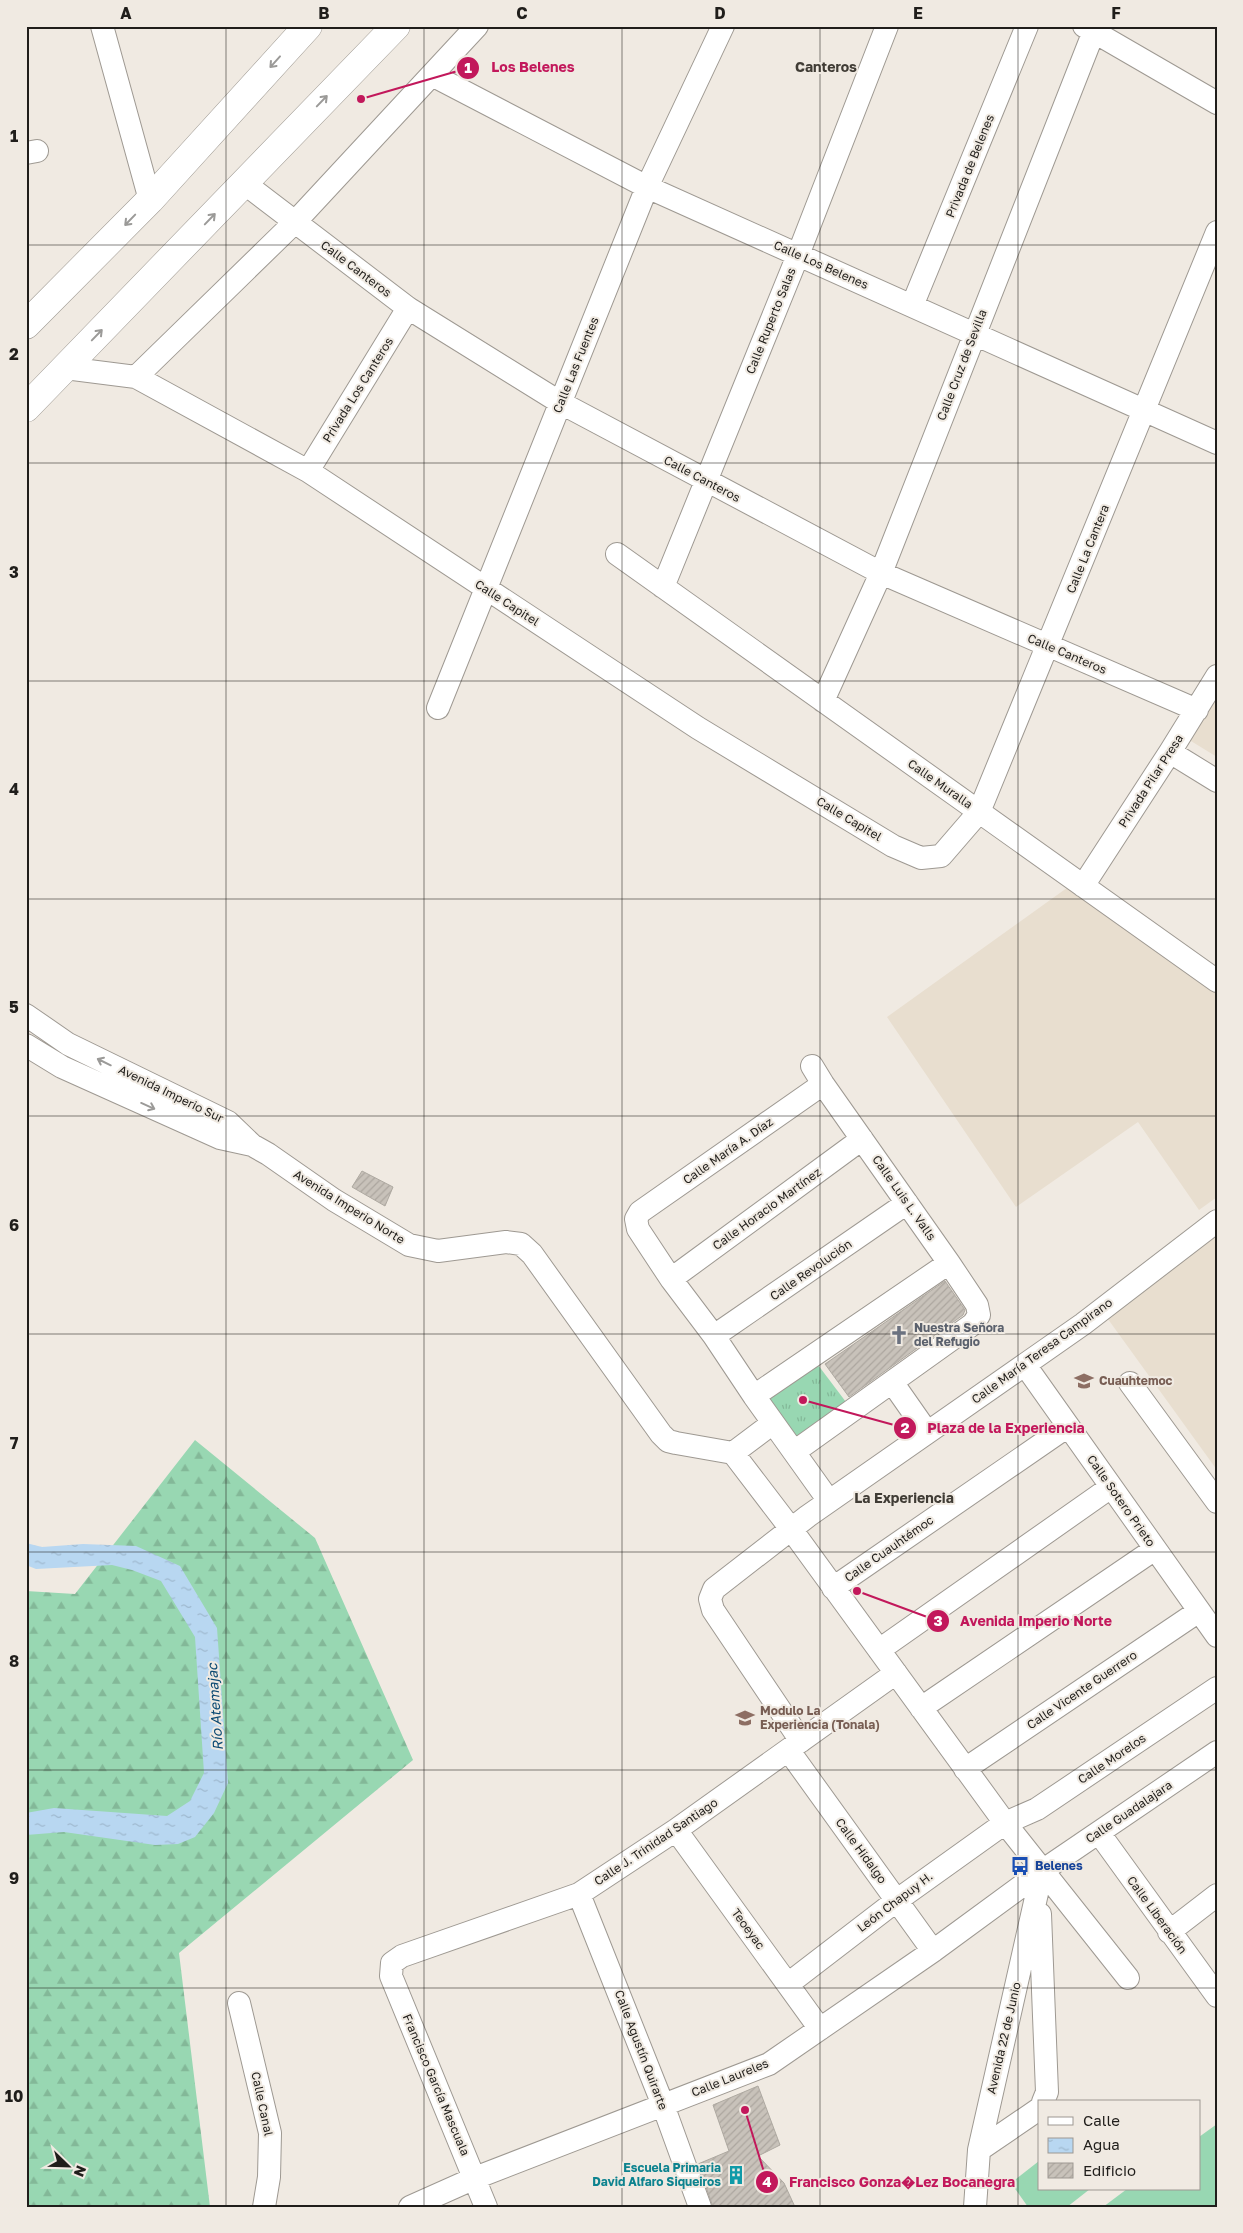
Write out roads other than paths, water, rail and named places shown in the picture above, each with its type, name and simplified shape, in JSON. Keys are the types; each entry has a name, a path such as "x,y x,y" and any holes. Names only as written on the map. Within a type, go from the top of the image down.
{"highway":[{"path":"26,325 150,200 308,26"},
{"path":"26,408 396,26"}],"street":[{"path":"102,26 150,200"},
{"path":"136,377 295,222 477,26"},
{"name":"Calle Las Fuentes","path":"438,708 646,187 723,26"},
{"name":"Calle Ruperto Salas","path":"663,587 798,255 887,26"},
{"name":"Privada de Belenes","path":"912,306 1027,26"},
{"path":"1091,28 1217,103"},
{"name":"Calle Cruz de Sevilla","path":"822,701 881,573 1091,28"},
{"name":"Calle Los Belenes","path":"432,75 646,187 1217,443"},
{"name":"Calle Canteros","path":"244,183 408,308 561,403 881,573 1196,710"},
{"name":"Calle La Cantera","path":"941,856 980,812 1215,241"},
{"name":"Privada Los Canteros","path":"308,471 408,308"},
{"name":"Calle Capitel","path":"65,368 136,377 308,471 698,728 893,846 921,858 941,856"},
{"name":"Calle Muralla","path":"617,554 1217,981"},
{"name":"Privada Pilar Presa","path":"1084,886 1217,676"},
{"path":"1170,752 1217,781"},
{"name":"Avenida Imperio Sur","path":"26,1015 68,1044 228,1122 252,1145"},
{"name":"Avenida Imperio Sur","path":"26,1045 62,1067 220,1138 252,1145"},
{"name":"Calle Luis L. Valls","path":"818,1075 977,1305 979,1315 973,1324 892,1382"},
{"name":"Calle María A. Díaz","path":"671,1279 638,1229 636,1219 640,1212 818,1075"},
{"name":"Calle Horacio Martínez","path":"671,1279 862,1139"},
{"name":"Avenida Imperio Norte","path":"252,1145 334,1200 409,1245 438,1251 506,1242 521,1244 532,1254 661,1434 668,1441 733,1453"},
{"name":"Calle Revolución","path":"714,1336 907,1203"},
{"name":"Calle María Teresa Campirano","path":"710,1599 714,1589 772,1546 791,1529 1025,1365 1217,1221"},
{"path":"754,1396 949,1263"},
{"path":"671,1279 714,1336 754,1396 830,1501"},
{"name":"Calle Sotero Prieto","path":"1025,1365 1217,1636"},
{"path":"794,1452 892,1382 927,1432"},
{"path":"1130,1383 1217,1502"},
{"path":"773,1423 733,1453 922,1708 1005,1823 1040,1878 1128,1978"},
{"name":"Calle Cuauhtémoc","path":"834,1588 1068,1426"},
{"path":"879,1650 1111,1487"},
{"path":"922,1708 1155,1549"},
{"name":"Calle Hidalgo","path":"710,1599 713,1610 795,1746 896,1901 932,1951"},
{"name":"Calle Vicente Guerrero","path":"965,1768 1199,1611"},
{"name":"Calle J. Trinidad Santiago","path":"392,1962 402,1956 579,1894 676,1830 896,1674"},
{"name":"Calle Morelos","path":"1005,1823 1037,1809 1217,1688"},
{"name":"Calle Guadalajara","path":"1040,1878 1099,1833 1217,1752"},
{"name":"León Chapuy H.","path":"788,1984 896,1901 1005,1823"},
{"name":"Teoeyac","path":"676,1830 820,2029"},
{"name":"Calle Liberación","path":"1099,1833 1217,1996"},
{"path":"1040,1878 1047,2092 1044,2100"},
{"name":"Calle Laureles","path":"410,2207 475,2178 769,2064 1040,1878"},
{"name":"Avenida 22 de Junio","path":"975,2207 978,2150 1040,1878"},
{"name":"Calle Agustín Quirarte","path":"579,1894 700,2207"},
{"path":"1169,1932 1217,1895"},
{"name":"Francisco García Mascuala","path":"392,1962 391,1976 486,2207"},
{"name":"Calle Canal","path":"238,2003 270,2133 268,2177 264,2207"},
{"path":"978,2150 1038,2110"}],"water":[{"name":"Río Atemajac","path":"26,1543 42,1547 83,1544 136,1546 180,1566 217,1628 228,1783 214,1813 195,1837 178,1844 155,1845 64,1832 26,1835 26,1813 54,1808 167,1816 190,1801 204,1773 195,1637 161,1581 112,1565 36,1569 26,1565"}],"place":[{"name":"Los Belenes","path":"361,99"},
{"name":"Nuestra Señora del Refugio","path":"899,1335"},
{"name":"Cuauhtemoc","path":"1084,1381"},
{"name":"Plaza de la Experiencia","path":"803,1400"},
{"name":"Avenida Imperio Norte","path":"857,1591"},
{"name":"Modulo La Experiencia (Tonala)","path":"745,1718"},
{"name":"Belenes","path":"1020,1866"},
{"name":"Francisco Gonza�Lez Bocanegra","path":"745,2110"},
{"name":"Escuela Primaria David Alfaro Siqueiros","path":"736,2175"}],"district":[{"name":"Canteros","path":"826,67"},
{"name":"La Experiencia","path":"904,1498"}]}
